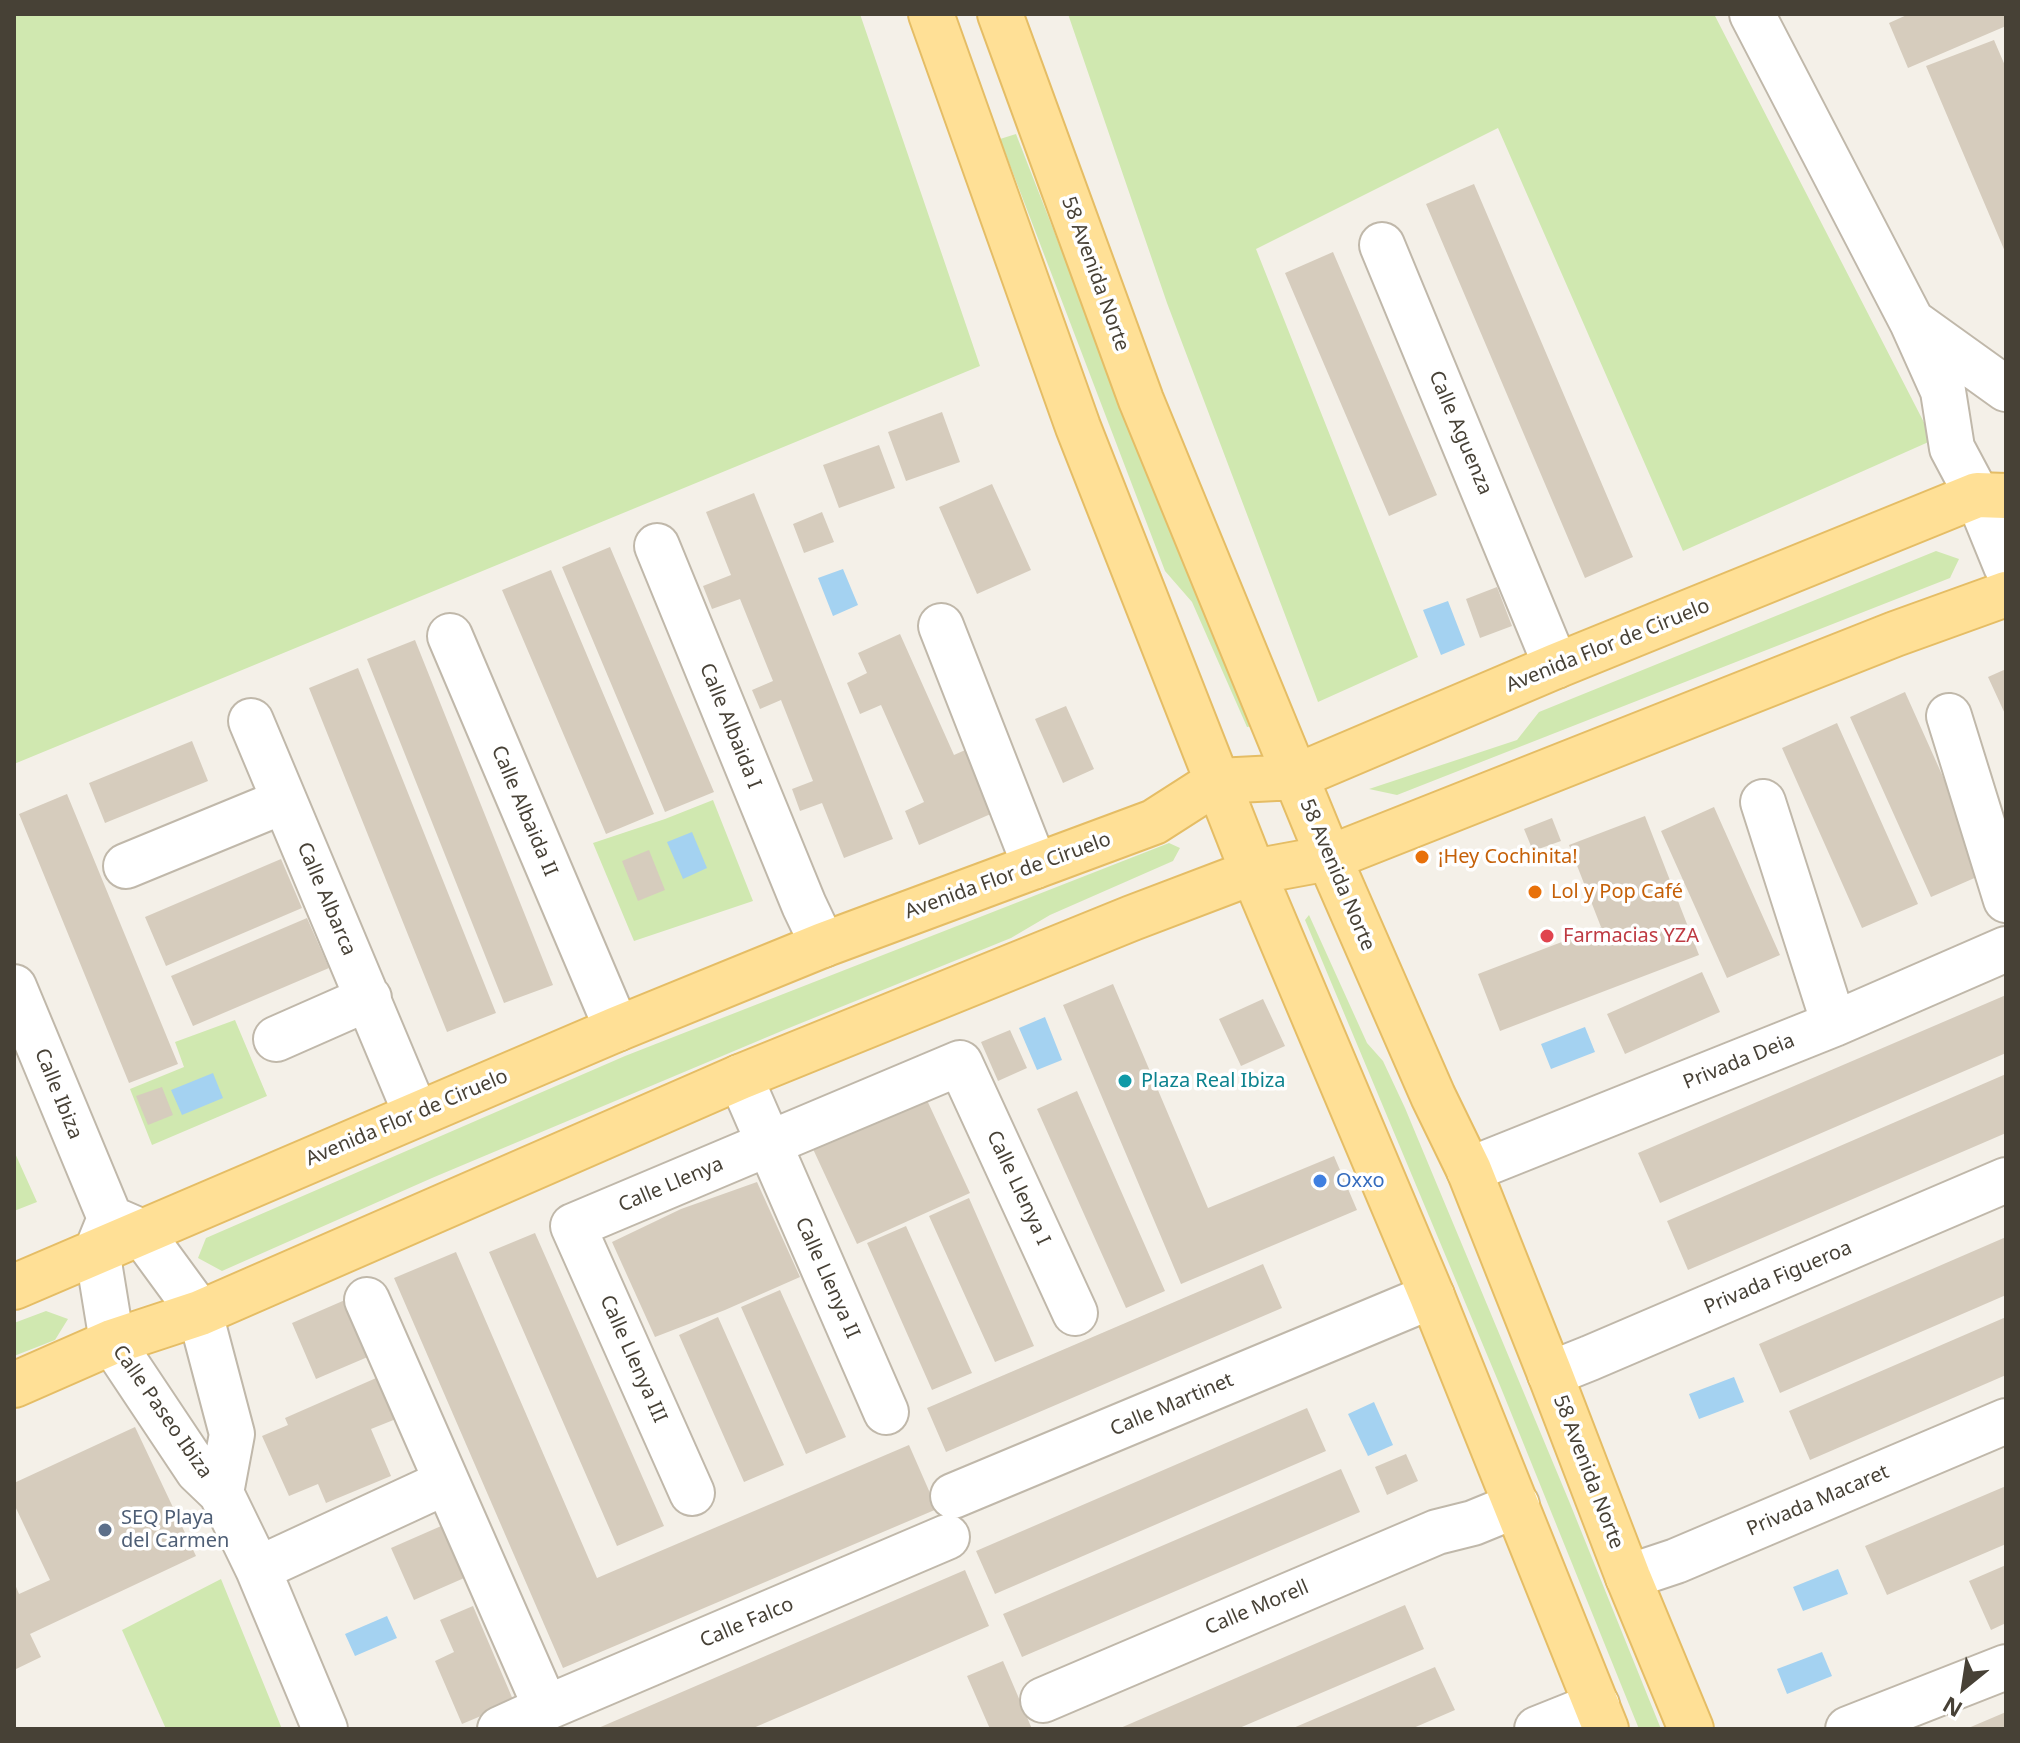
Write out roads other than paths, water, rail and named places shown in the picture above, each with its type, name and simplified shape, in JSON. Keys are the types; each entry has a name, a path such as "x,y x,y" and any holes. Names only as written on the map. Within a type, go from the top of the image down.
{"main road":[{"path":"931,14 1078,427 1253,872 1432,1296 1601,1717"},
{"name":"58 Avenida Norte","path":"1000,14 1141,400 1329,858 1433,1096 1469,1170 1628,1577 1691,1729"},
{"path":"958,94 1020,72"},
{"name":"Avenida Flor de Ciruelo","path":"14,1287 112,1225 416,1114 823,945 1154,822 1218,781 1295,777 1556,666 1992,496"},
{"path":"14,1385 112,1342 200,1313 740,1077 1103,930 1253,872 1329,858 1895,634 2006,594"}],"street":[{"path":"1752,14 1912,322 1943,391 1952,448 1992,496 2006,566"},
{"name":"Calle Aguenza","path":"1382,245 1556,666"},
{"path":"1912,322 2006,389"},
{"name":"Calle Albaida I","path":"657,546 823,945"},
{"path":"941,626 1035,866"},
{"name":"Calle Albaida II","path":"450,636 617,1029"},
{"path":"1949,716 2006,900"},
{"name":"Calle Albarca","path":"251,721 416,1114"},
{"path":"126,866 284,801"},
{"path":"1763,802 1834,1024"},
{"name":"Privada Deia","path":"1469,1170 1834,1024 2006,949"},
{"name":"Calle Ibiza","path":"14,987 112,1225"},
{"path":"276,1039 369,998"},
{"name":"Calle Llenya","path":"573,1226 762,1131 960,1063"},
{"name":"Calle Llenya I","path":"960,1063 1075,1313"},
{"name":"Calle Llenya II","path":"740,1077 886,1412"},
{"name":"Privada Figueroa","path":"1550,1374 2006,1180"},
{"name":"Calle Paseo Ibiza","path":"112,1225 200,1313 232,1434 221,1493"},
{"name":"Calle Paseo Ibiza","path":"112,1225 112,1342 198,1471 221,1493 277,1560 325,1729"},
{"name":"Calle Llenya III","path":"573,1226 692,1493"},
{"name":"Calle Martinet","path":"950,1516 1432,1296"},
{"path":"367,1300 546,1708"},
{"name":"Privada Macaret","path":"1628,1577 1676,1561 2006,1421"},
{"path":"277,1560 446,1482"},
{"name":"Calle Morell","path":"1043,1700 1437,1532 1473,1523 1517,1505"},
{"name":"Calle Falco","path":"500,1729 950,1516"},
{"path":"1848,1729 2006,1667"},
{"path":"1545,1726 1601,1717"}],"water":[{"path":"843,569 858,605 833,616 818,578"},
{"path":"1448,601 1465,645 1441,655 1423,610"},
{"path":"692,832 707,868 683,879 667,842"},
{"path":"1045,1017 1062,1060 1037,1070 1019,1028"},
{"path":"1585,1027 1595,1052 1551,1069 1541,1044"},
{"path":"213,1073 223,1098 182,1115 171,1090"},
{"path":"1734,1377 1744,1402 1699,1419 1689,1394"},
{"path":"1374,1402 1393,1445 1368,1456 1348,1414"},
{"path":"1838,1569 1848,1594 1803,1611 1793,1587"},
{"path":"387,1616 397,1638 355,1656 345,1634"},
{"path":"1822,1652 1832,1676 1787,1694 1777,1669"}],"place":[{"name":"¡Hey Cochinita!","path":"1422,857"},
{"name":"Lol y Pop Café","path":"1535,892"},
{"name":"Farmacias YZA","path":"1547,936"},
{"name":"Plaza Real Ibiza","path":"1125,1081"},
{"name":"Oxxo","path":"1320,1181"},
{"name":"SEQ Playa del Carmen","path":"105,1530"}]}
